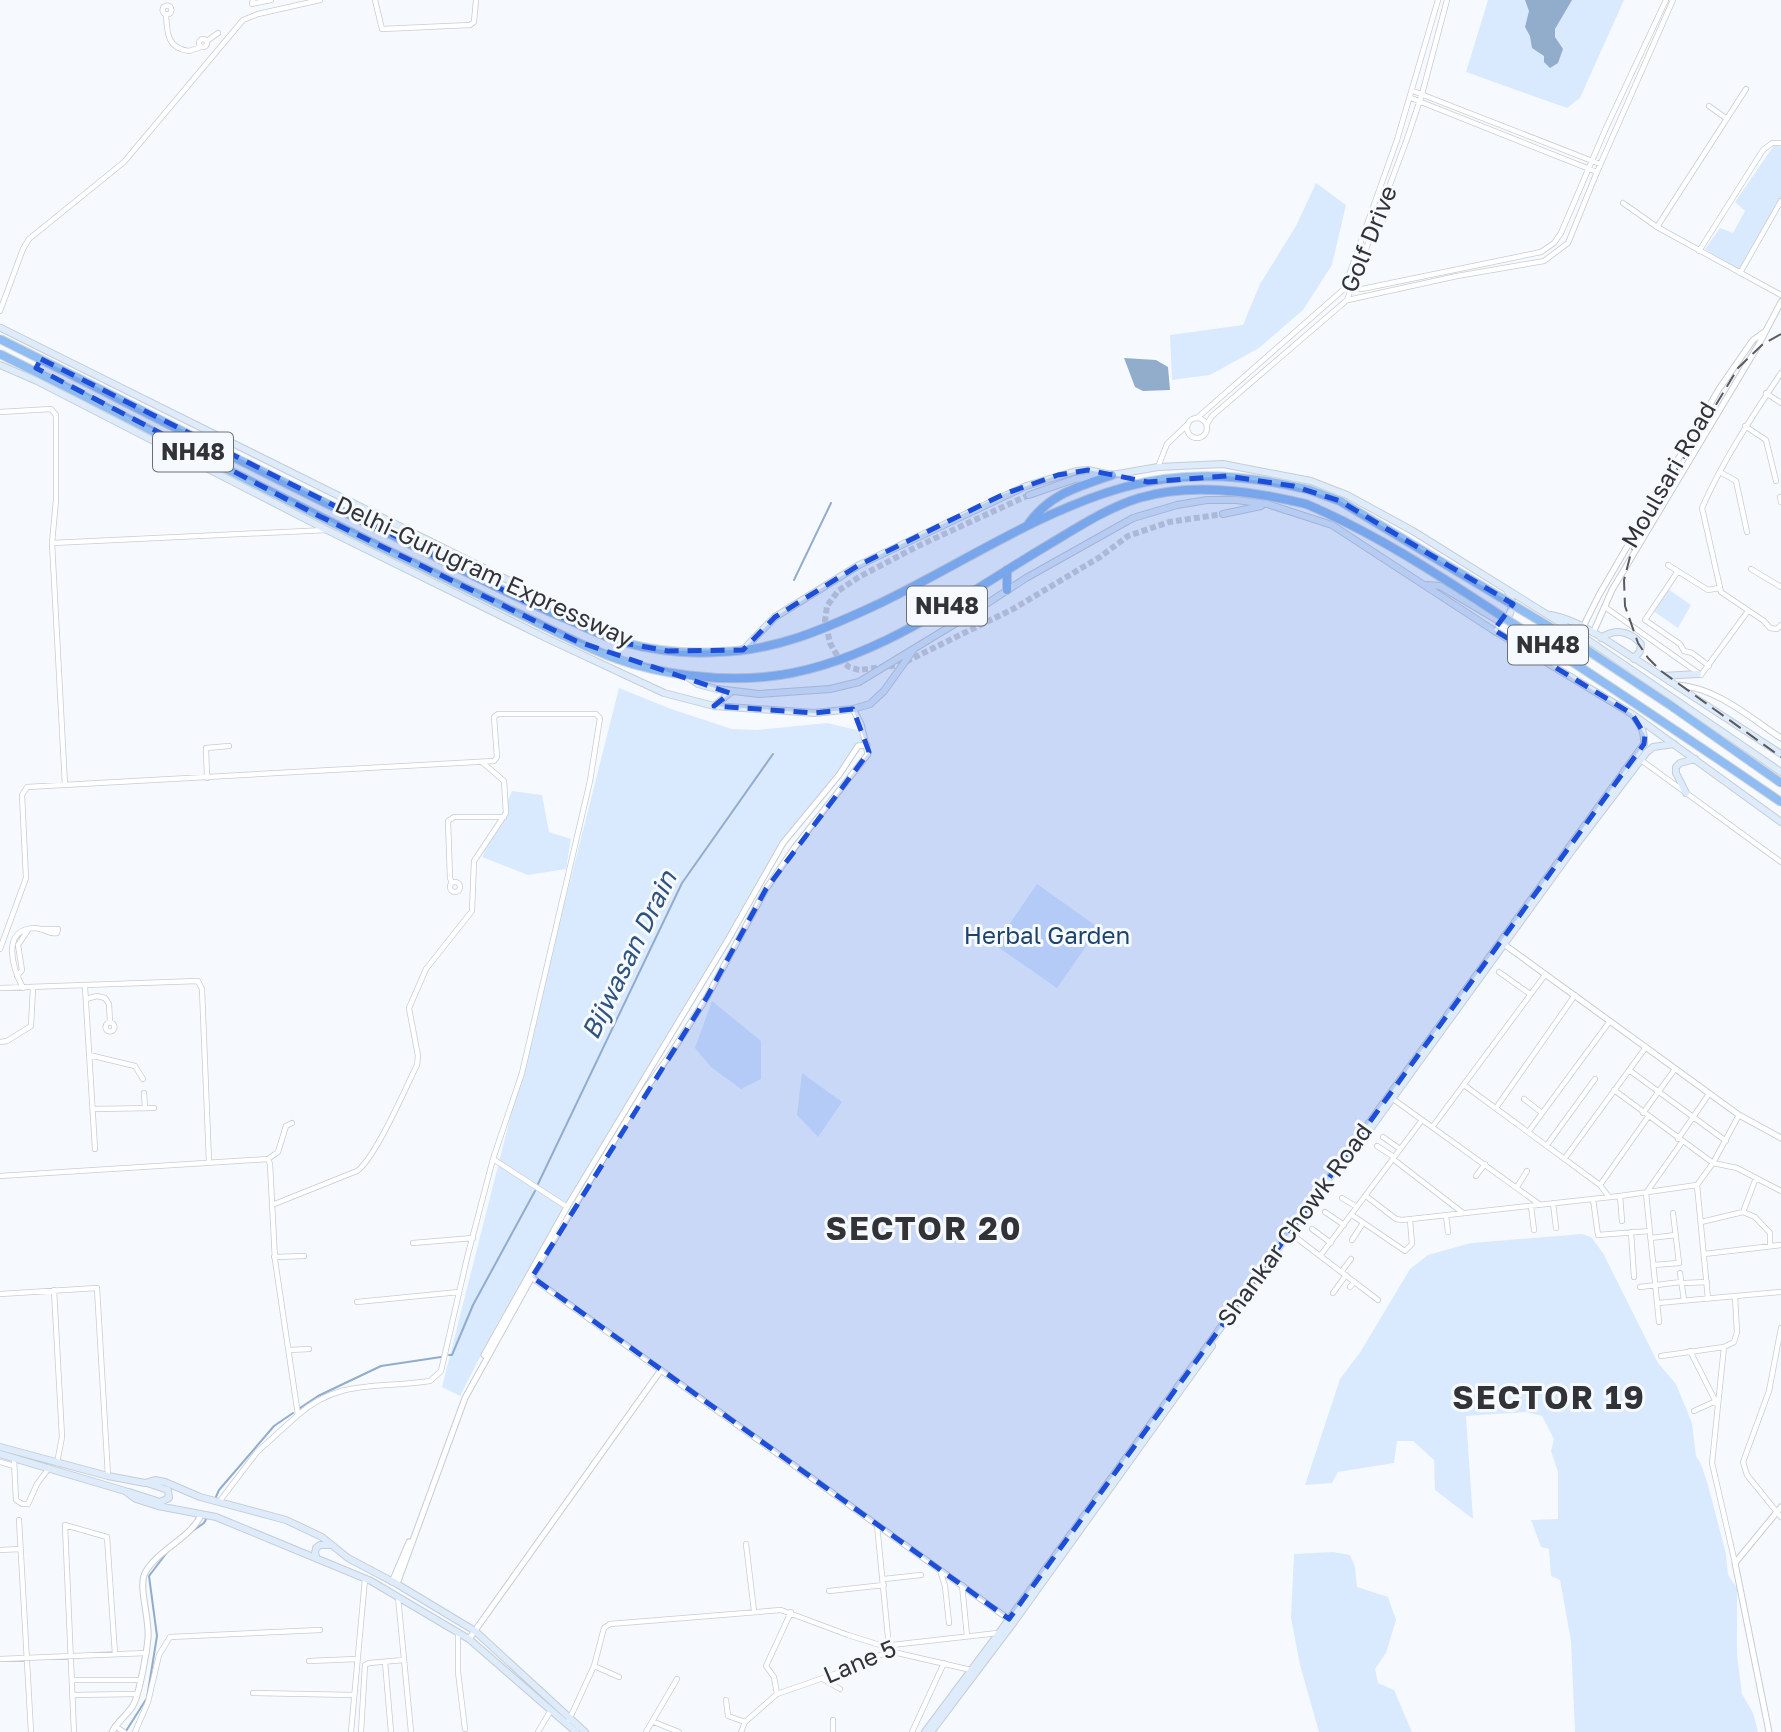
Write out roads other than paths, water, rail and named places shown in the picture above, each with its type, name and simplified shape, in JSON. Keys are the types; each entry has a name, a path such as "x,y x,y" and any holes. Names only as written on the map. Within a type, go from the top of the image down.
{"highway":[{"name":"Delhi-Gurugram Expressway","path":"0,339 319,502 527,602 624,643 668,651 721,653 743,650 778,645 824,629 940,573 1046,516 1125,487 1162,479 1227,476 1310,490 1340,501 1575,642 1671,705 1781,783"},
{"name":"Delhi-Gurugram Expressway","path":"0,355 349,531 576,641 619,659 706,678 769,677 866,651 928,618 1077,528 1140,497 1176,491 1209,490 1257,494 1306,504 1331,514 1431,570 1632,699 1781,803"},
{"path":"1028,526 1049,501 1067,491 1112,475"},
{"path":"355,518 376,513"},
{"path":"1007,570 1007,590"}],"main road":[{"path":"0,327 512,582 527,602"},
{"path":"0,327 7,342 0,355"},
{"path":"37,382 34,377 36,368 49,352"},
{"path":"0,365 327,530 664,693 714,706 807,713 853,709 870,704 884,691 915,648"},
{"path":"1029,495 1075,479 1158,467 1223,464 1311,481 1347,495 1413,531 1686,705 1781,772"},
{"path":"743,650 775,617 859,565 1004,494 1076,471 1088,470 1112,475"},
{"path":"685,674 698,684 731,692 759,694 804,691 859,682 1116,526 1152,511 1207,500 1267,504 1332,525 1632,714 1781,822"},
{"path":"1223,514 1267,504"},
{"path":"1424,585 1440,586 1499,621 1504,620 1512,609 1513,599 1507,590"},
{"path":"1546,614 1562,617 1583,627 1781,754"},
{"path":"1601,638 1613,632 1632,636 1641,644 1634,659"},
{"path":"1662,676 1698,674"},
{"path":"714,706 731,692"},
{"name":"Shankar Chowk Road","path":"931,1732 1644,744 1642,726 1632,714"},
{"name":"Shankar Chowk Road","path":"1291,1234 1641,760 1653,747 1674,744"},
{"path":"1686,793 1675,770 1680,763 1695,759"},
{"path":"0,1447 57,1464 145,1483 168,1490 169,1498 160,1502 48,1468 14,1463 0,1454"},
{"path":"145,1483 155,1480 165,1482 187,1493 286,1520 323,1537 348,1558 475,1631 569,1721 576,1732"},
{"path":"125,1491 136,1499 205,1515 266,1536 365,1579 458,1631 551,1710 585,1732"},
{"path":"317,1559 316,1548 333,1546"},
{"name":"Shankar Chowk Road","path":"925,1732 1011,1620"}],"street":[{"path":"250,16 253,2 271,0"},
{"path":"0,311 29,239 124,162 243,20 250,16 320,0"},
{"path":"375,0 382,29 470,25 476,17 476,0"},
{"name":"Golf Drive","path":"1197,418 1344,289 1413,91 1438,0"},
{"name":"Golf Drive","path":"1207,424 1212,416 1347,300 1397,169 1422,94 1447,0"},
{"path":"1344,289 1362,289 1546,249 1561,233 1666,0"},
{"path":"1347,300 1547,260 1567,243 1673,0"},
{"path":"166,14 167,36 173,45 189,51 205,44 218,33"},
{"path":"205,44 216,52"},
{"path":"1657,227 1746,89"},
{"path":"1413,91 1600,164"},
{"path":"1624,91 1631,94"},
{"path":"1410,98 1597,172"},
{"path":"1709,106 1727,119"},
{"path":"1699,251 1763,150 1772,143 1781,143"},
{"path":"1388,165 1397,169"},
{"path":"1740,273 1781,201"},
{"path":"1623,203 1657,227 1781,295"},
{"name":"Moulsari Road","path":"1593,633 1612,590 1781,302"},
{"name":"Moulsari Road","path":"1583,627 1719,388 1753,341 1765,331"},
{"path":"1781,373 1745,426 1702,508 1723,596 1773,629 1781,625"},
{"path":"1766,393 1781,403"},
{"path":"0,412 51,409 55,412 56,500 52,543 65,785"},
{"path":"1158,467 1167,444 1188,424 1197,418 1207,424 1206,433 1198,438 1188,433 1188,424"},
{"path":"1745,426 1766,440 1776,481"},
{"path":"1720,472 1736,480 1747,533"},
{"path":"52,543 327,530"},
{"path":"1668,565 1708,590 1719,588"},
{"path":"1751,569 1781,587"},
{"path":"1678,571 1645,620 1680,644 1684,651 1692,653 1709,666"},
{"path":"1605,607 1698,674 1703,674 1748,611"},
{"path":"1587,618 1593,623 1600,621"},
{"path":"1675,685 1693,687 1724,700 1781,738"},
{"path":"530,1276 643,1091 707,997 766,889 795,847 868,754 861,724 853,709"},
{"path":"0,949 26,878 24,790 31,786 482,762 496,760 495,715 596,714 600,718 579,832 522,1073 493,1159 441,1371 435,1378 421,1383 344,1389 316,1400 257,1452 215,1501"},
{"path":"395,1583 459,1403 566,1207 729,938 783,843 839,775 855,750 861,745 867,745"},
{"path":"208,778 206,748 229,746"},
{"path":"1641,760 1781,862"},
{"path":"272,1205 357,1171 366,1162 389,1122 417,1065 418,1056 409,1013 411,1002 426,969 472,911 474,861 505,817 507,808 504,781 482,762"},
{"path":"452,883 448,821 454,817 505,817"},
{"path":"17,976 22,970 18,944 28,929"},
{"path":"23,988 12,960 13,947 20,933 28,929 41,929"},
{"path":"1505,945 1739,1115 1781,1138"},
{"path":"1499,972 1530,994"},
{"path":"1433,1126 1545,975"},
{"path":"0,988 85,987 194,980 201,985 209,1162"},
{"path":"85,987 95,1149"},
{"path":"0,1042 31,1026 33,988"},
{"path":"86,999 100,996 106,999 110,1022"},
{"path":"1496,1108 1575,996"},
{"path":"1529,1131 1610,1021"},
{"path":"1565,1158 1646,1047"},
{"path":"89,1055 135,1066 144,1079"},
{"path":"1600,1185 1675,1069"},
{"path":"1629,1070 1726,1141"},
{"path":"1547,1145 1595,1079"},
{"path":"1464,1085 1565,1158 1600,1185 1610,1197"},
{"path":"1614,1090 1713,1163 1737,1168 1781,1191"},
{"path":"144,1093 145,1108"},
{"path":"1659,1322 1646,1193 1709,1094"},
{"path":"1393,1099 1540,1205"},
{"path":"1524,1099 1542,1113"},
{"path":"93,1109 154,1108"},
{"path":"1709,1299 1697,1185 1713,1163 1739,1115"},
{"path":"1320,1256 1423,1120"},
{"path":"0,1177 268,1158 278,1152 286,1126 292,1123"},
{"path":"1383,1136 1401,1149"},
{"path":"1377,1146 1463,1214"},
{"path":"268,1158 274,1257 298,1415"},
{"path":"493,1159 566,1207"},
{"path":"1476,1176 1485,1164"},
{"path":"1517,1187 1527,1171"},
{"path":"1743,1212 1756,1178"},
{"path":"1366,1196 1396,1219 1410,1220 1697,1185"},
{"path":"1620,1196 1622,1220"},
{"path":"1342,1198 1357,1207"},
{"path":"1594,1199 1598,1235 1650,1231"},
{"path":"1553,1203 1556,1228"},
{"path":"1531,1206 1534,1230"},
{"path":"1325,1212 1344,1225"},
{"path":"1701,1222 1743,1212 1755,1217 1770,1233 1770,1246"},
{"path":"1654,1265 1679,1263 1674,1213"},
{"path":"1352,1215 1405,1251 1412,1244 1410,1220"},
{"path":"1446,1216 1448,1232"},
{"path":"1352,1240 1363,1223"},
{"path":"1311,1228 1331,1243"},
{"path":"1631,1232 1636,1269 1634,1277"},
{"path":"1291,1234 1378,1300"},
{"path":"1650,1238 1676,1235"},
{"path":"413,1243 473,1238"},
{"path":"1704,1254 1781,1245"},
{"path":"274,1257 304,1256"},
{"path":"1333,1293 1351,1259"},
{"path":"1680,1273 1684,1300"},
{"path":"530,1276 1011,1620"},
{"path":"1350,1287 1354,1282"},
{"path":"1640,1287 1707,1282"},
{"path":"0,1294 94,1287 98,1290 108,1475"},
{"path":"54,1290 62,1437 57,1464"},
{"path":"357,1302 459,1292"},
{"path":"1658,1303 1781,1292"},
{"path":"1661,1356 1724,1347 1734,1342 1735,1296"},
{"path":"1735,1563 1780,1512 1747,1475 1743,1462 1769,1391 1781,1328"},
{"path":"1724,1347 1712,1463 1769,1732"},
{"path":"289,1350 309,1349"},
{"path":"1690,1351 1718,1406"},
{"path":"469,1639 661,1370"},
{"path":"1694,1411 1716,1401"},
{"path":"0,1462 14,1463 16,1500 25,1505 48,1468"},
{"path":"135,1732 148,1702 151,1663 146,1653 149,1630 144,1575 161,1555 205,1515"},
{"path":"19,1520 31,1732"},
{"path":"74,1732 64,1529 67,1525 107,1537 115,1654"},
{"path":"877,1525 889,1648"},
{"path":"746,1544 754,1611"},
{"path":"0,1550 20,1549"},
{"path":"940,1570 945,1586 949,1623"},
{"path":"829,1591 921,1575"},
{"path":"351,1732 365,1579"},
{"path":"961,1585 967,1636"},
{"path":"398,1597 411,1732"},
{"path":"569,1721 594,1666 604,1628 610,1624 781,1609 876,1644 971,1670"},
{"path":"777,1694 774,1677 766,1667 791,1612"},
{"path":"124,1732 115,1729 132,1707 139,1680 164,1644 174,1636 320,1630"},
{"path":"458,1631 458,1672 465,1729"},
{"name":"Lane 5","path":"741,1732 745,1722 777,1694 823,1679 889,1648 999,1633"},
{"path":"0,1659 146,1653"},
{"path":"309,1661 357,1659"},
{"path":"361,1732 365,1665 404,1660"},
{"path":"385,1662 391,1732"},
{"path":"912,1732 944,1663"},
{"path":"594,1666 619,1677"},
{"path":"646,1732 677,1679"},
{"path":"823,1679 840,1689"},
{"path":"73,1680 139,1680"},
{"path":"253,1693 354,1695"},
{"path":"73,1695 136,1694"},
{"path":"726,1700 728,1716 745,1722"},
{"path":"538,1732 551,1710"},
{"path":"833,1720 833,1732"},
{"path":"654,1722 680,1732"}],"waterway":[{"name":"Bijwasan Drain","path":"794,580 831,503"},
{"name":"Bijwasan Drain","path":"538,1184 682,883 773,754"},
{"name":"Bijwasan Drain","path":"449,1355 452,1355 473,1305 535,1191"},
{"name":"Bijwasan Drain","path":"300,1408 318,1396 381,1366 441,1357"},
{"name":"Bijwasan Drain","path":"215,1499 219,1490 274,1426 293,1413"},
{"name":"Bijwasan Drain","path":"191,1532 204,1523 207,1517"},
{"name":"Bijwasan Drain","path":"126,1731 147,1698 157,1636 149,1576 168,1551"}],"tunnel":[{"path":"1029,495 916,547 838,591 827,606 825,621 830,643 839,659 849,667 859,670 899,665 1013,609 1100,557 1128,536 1169,522 1223,514"}],"railway":[{"path":"1781,334 1763,344 1738,368 1634,541 1624,580 1625,606 1638,643 1648,658 1661,671 1781,757"}],"district":[{"name":"SECTOR 20","path":"924,1229"},
{"name":"SECTOR 19","path":"1549,1398"}],"park label":[{"name":"Herbal Garden","path":"1047,936"}]}
